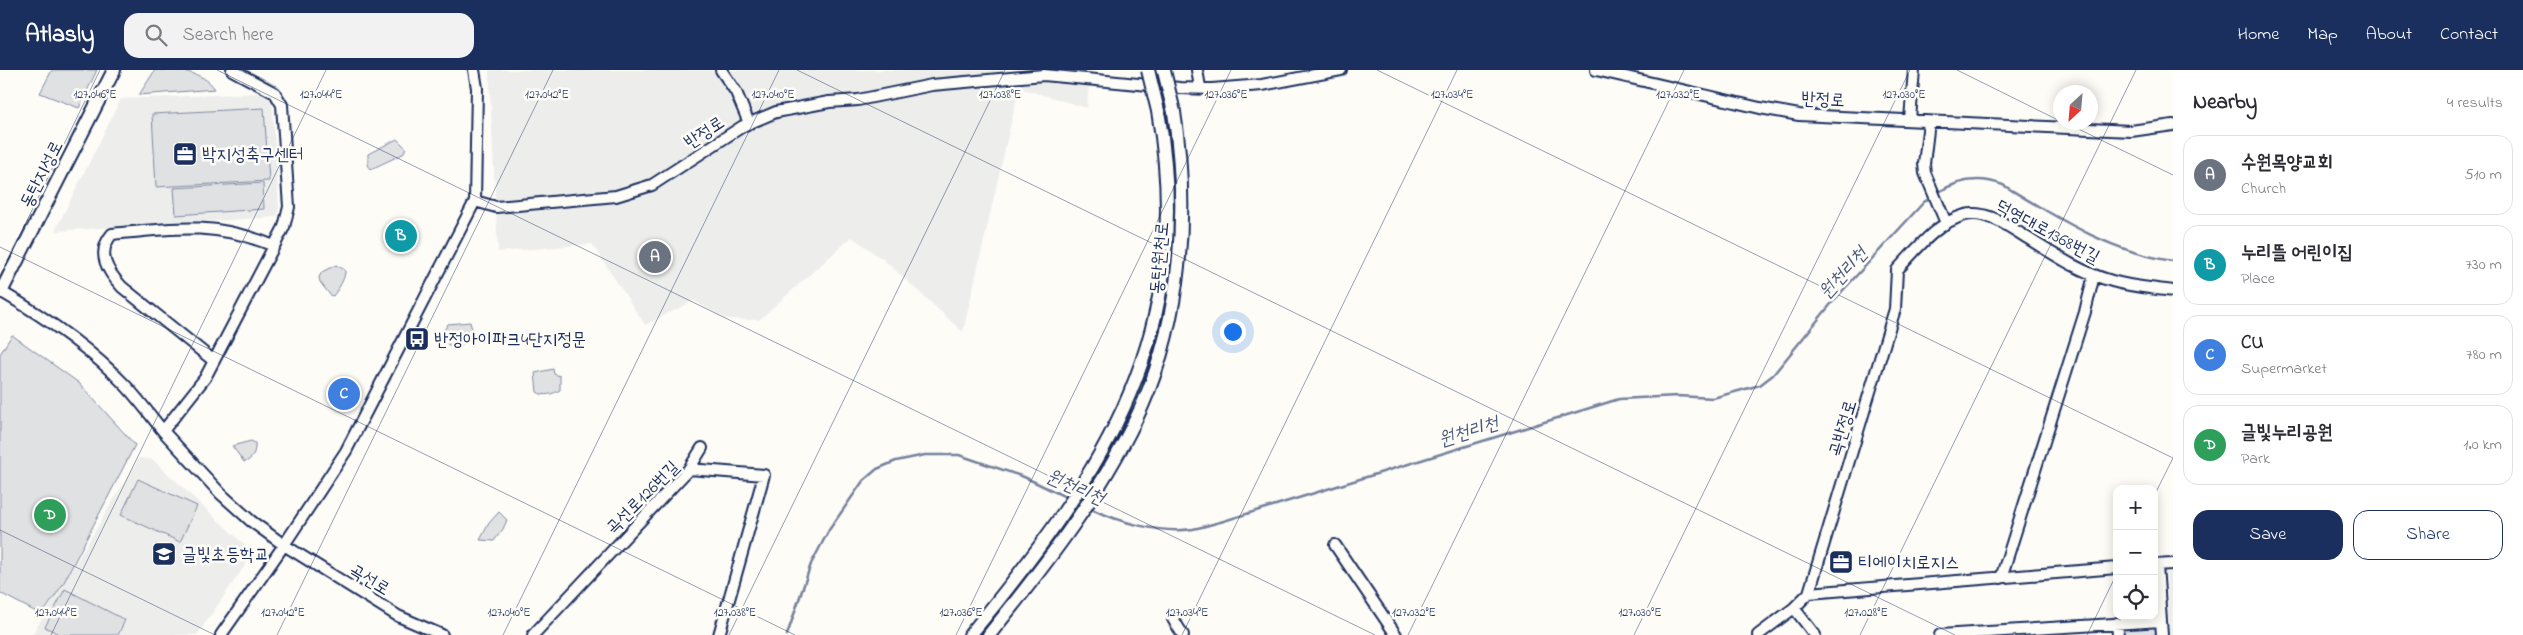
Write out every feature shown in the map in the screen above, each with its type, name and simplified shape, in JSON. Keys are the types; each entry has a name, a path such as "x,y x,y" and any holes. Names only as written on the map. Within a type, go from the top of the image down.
{"main road":[{"name":"동탄지성로","path":"0,292 114,70"},
{"name":"동탄원천로","path":"970,635 1024,570 1065,513 1111,436 1143,361 1160,292 1167,218 1167,174 1158,111 1148,70"},
{"name":"동탄원천로","path":"989,635 1037,576 1078,519 1124,442 1142,404 1156,367 1173,298 1182,180 1174,112 1164,71"}],"street":[{"path":"163,431 205,378 284,227 289,207 282,105 275,93 232,70"},
{"path":"220,635 284,546 346,451 475,201 477,88 474,70"},
{"path":"721,70 736,92 749,123"},
{"path":"1197,70 1200,87"},
{"name":"반정로","path":"475,201 496,207 616,196 652,186 749,123 776,112 829,102 858,100 932,85 1044,75 1180,88 1262,85 1341,70"},
{"name":"반정로","path":"1596,70 1760,108 1799,115 2131,131 2173,125"},
{"path":"1910,119 1914,70"},
{"path":"1928,122 1924,164 1925,173 1944,218"},
{"name":"덕영대로1368번길","path":"1898,270 1944,218 1982,214 2005,224 2094,275 2115,282 2173,291"},
{"path":"214,361 122,287 110,275 103,258 105,242 112,234 195,227 223,229 253,237 274,246"},
{"name":"곡반정로","path":"1758,635 1794,608 1809,593 1895,309 1898,270"},
{"path":"2001,578 2085,312 2094,275"},
{"name":"곡선로","path":"0,292 73,338 98,359 127,386 163,431 221,494 251,521 284,546 398,616 442,635"},
{"path":"689,469 702,448"},
{"name":"곡선로126번길","path":"533,635 689,469 764,475 719,635"},
{"path":"1335,545 1396,635"},
{"path":"2158,565 2173,564"},
{"path":"1809,593 2113,568"},
{"path":"2157,575 2162,635"},
{"path":"1794,608 1815,635"},
{"path":"1173,619 1183,635"},
{"path":"1940,635 2076,630 2117,623 2160,621"},
{"path":"2117,623 2118,635"}],"shaded area":[{"path":"52,70 97,70 79,108 40,93"},
{"path":"155,70 188,72 203,78 215,89 139,95"},
{"path":"489,70 1090,70 1087,108 1019,88 963,332 885,261 852,237 759,320 725,319 694,301 645,325 592,244 498,252"},
{"name":"박지성축구센터","path":"261,93 272,100 279,207 277,217 55,231 121,99"},
{"path":"264,108 269,181 156,187 152,114"},
{"path":"397,139 406,148 403,154 371,169 368,165 368,154"},
{"path":"263,183 264,209 176,215 174,188"},
{"path":"336,265 345,270 345,273 333,296 330,295 320,282 319,277 322,272"},
{"path":"470,322 473,333 464,337 461,346 448,345 447,338 441,335 448,324"},
{"path":"12,335 79,383 135,445 63,584 42,615 0,593 0,354"},
{"path":"553,369 554,374 560,376 560,390 548,394 537,392 535,373"},
{"path":"251,441 255,443 254,452 249,460 244,462 232,446"},
{"name":"글빛초등학교","path":"139,458 152,459 246,546 248,561 197,635 32,635"},
{"path":"138,479 197,506 180,542 121,515"},
{"path":"499,512 507,520 503,529 494,541 480,540 489,523"},
{"path":"2166,573 2173,573 2173,635 2170,635"},
{"path":"65,589 125,620 118,635 61,635 45,627"},
{"path":"2155,623 2157,635 2123,635 2123,629 2127,625"}],"waterway":[{"name":"원천리천","path":"1937,193 1961,182 1977,180 1994,182 2003,185 2084,232 2127,250 2173,261"},
{"name":"원천리천","path":"1089,508 1140,526 1167,530 1193,529 1619,399 1677,396 1713,398 1760,385 1773,375 1835,299 1924,202 1933,196"},
{"name":"원천리천","path":"787,635 811,564 829,530 863,481 877,469 896,461 925,455 959,455 1024,477 1068,498"}],"place":[{"name":"박지성축구센터","path":"185,154"},
{"name":"누리뜰 어린이집","path":"401,236"},
{"name":"수원목양교회","path":"655,257"},
{"name":"반정아이파크4단지정문","path":"417,339"},
{"name":"CU","path":"344,394"},
{"name":"글빛누리공원","path":"50,515"},
{"name":"글빛초등학교","path":"164,554"},
{"name":"티에이치로지스","path":"1841,562"}]}
